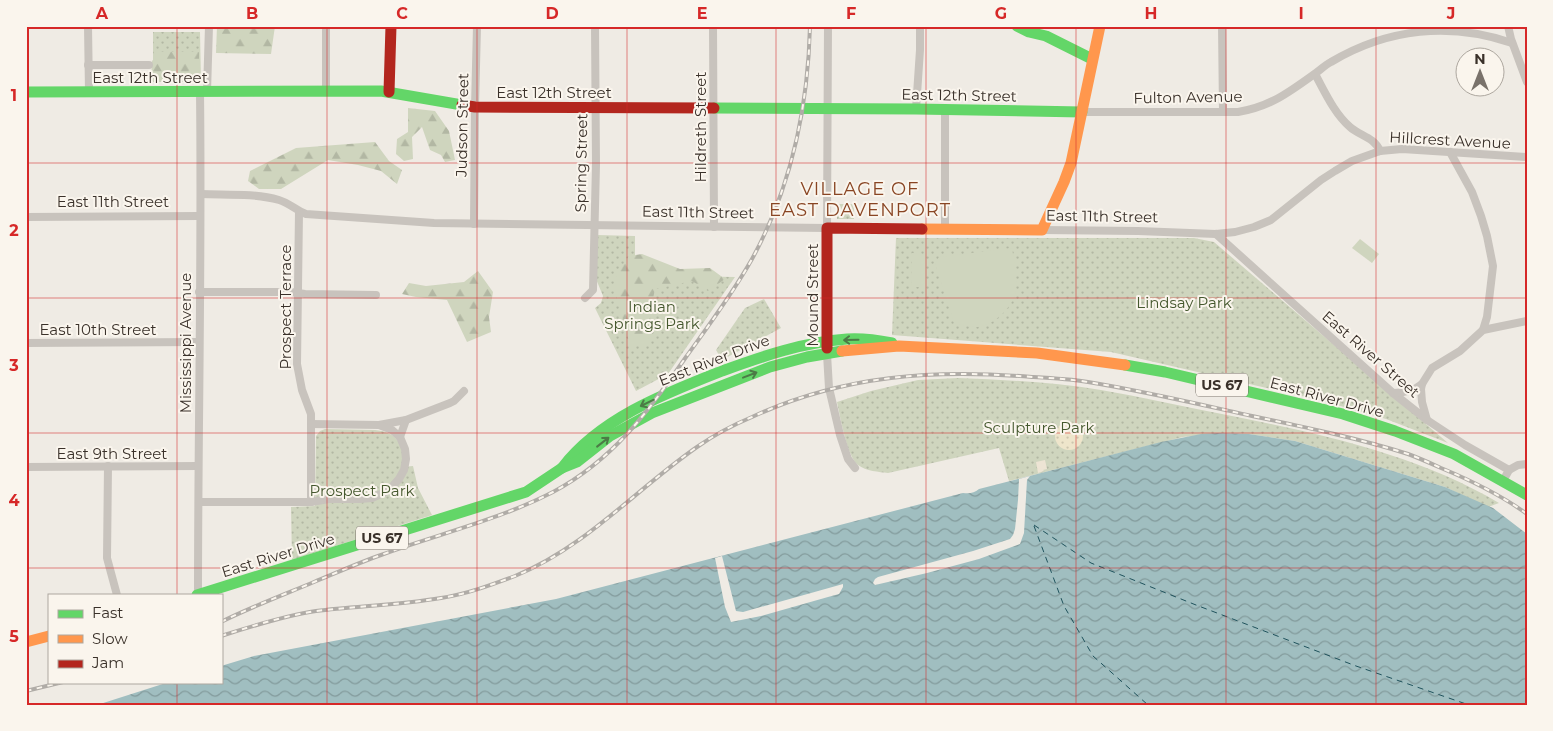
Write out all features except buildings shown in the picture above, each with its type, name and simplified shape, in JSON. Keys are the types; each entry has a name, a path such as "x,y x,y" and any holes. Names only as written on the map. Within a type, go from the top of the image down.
{"main road":[{"path":"389,92 391,26"},
{"path":"1018,26 1029,32 1046,31"},
{"path":"1038,26 1092,59"},
{"path":"1042,230 1071,163 1100,26"},
{"name":"East 12th Street","path":"26,92 389,92 475,107 827,108 1082,112"},
{"name":"East 11th Street","path":"827,228 1042,230"},
{"name":"Mound Street","path":"827,228 827,354"},
{"name":"East River Drive","path":"562,468 570,455 617,419 667,393 763,356 827,341 883,341 899,346"},
{"name":"East River Drive","path":"201,594 526,492 562,468 577,462 610,436 652,413 770,367 789,361 827,354 899,346 986,350 1115,362 1343,414 1395,431 1454,454 1527,495"},
{"path":"27,640 48,636"}],"street":[{"path":"88,26 89,92"},
{"name":"Mississippi Avenue","path":"198,594 200,216 203,92 209,26"},
{"path":"326,26 326,91"},
{"name":"Judson Street","path":"474,224 477,26"},
{"name":"Spring Street","path":"585,298 592,290 596,107 595,26"},
{"name":"Hildreth Street","path":"713,26 714,227"},
{"name":"Mound Street","path":"827,228 828,26"},
{"path":"916,109 920,26"},
{"path":"1222,26 1223,112"},
{"path":"1508,26 1512,43 1527,82"},
{"name":"Fulton Avenue","path":"1082,112 1238,112 1255,109 1276,100 1331,62 1379,39 1400,35 1437,31 1475,33 1512,43"},
{"path":"88,65 149,65"},
{"path":"1315,74 1338,114 1350,127 1377,144 1380,151"},
{"path":"945,110 945,229"},
{"name":"Hillcrest Avenue","path":"1216,234 1254,227 1271,220 1335,171 1352,161 1380,151 1402,149 1527,157"},
{"path":"1393,393 1408,392 1422,384 1432,368 1473,341 1483,330 1487,317 1492,266 1487,236 1472,192 1450,152"},
{"path":"201,194 258,196 289,204 300,212"},
{"name":"East 11th Street","path":"300,212 424,223 827,228"},
{"name":"Prospect Terrace","path":"300,212 297,364 302,390 311,414 311,502"},
{"name":"East 11th Street","path":"26,217 200,216"},
{"name":"East 11th Street","path":"1042,230 1216,234"},
{"name":"East River Street","path":"1216,234 1393,393 1427,420 1465,445 1509,470"},
{"path":"199,292 291,292 376,295"},
{"path":"1483,330 1527,321"},
{"name":"East 10th Street","path":"26,343 199,342"},
{"name":"Mound Street","path":"827,354 829,388 840,435 848,459 855,468"},
{"path":"1422,384 1422,402 1427,420"},
{"path":"311,424 379,425 406,420 454,401 464,391"},
{"path":"400,437 406,420"},
{"path":"199,502 311,502 330,499 372,498 391,488 399,479 404,470 406,459 405,449 400,437 392,430 379,425"},
{"path":"1503,481 1509,470 1527,464"},
{"path":"108,466 108,558 117,594"},
{"name":"East 9th Street","path":"26,467 198,466"}],"green space":[{"path":"217,26 275,26 271,54 216,53"},
{"path":"153,32 200,32 201,82 153,82"},
{"path":"160,52 199,52 199,69 193,80 151,81 152,61"},
{"path":"408,108 435,111 449,131 455,160 445,162 441,155 430,150 422,127 412,137 413,159 404,161 396,154 397,139 408,132"},
{"path":"375,142 389,161 402,170 397,184 381,171 328,160 281,189 259,189 248,181 250,171 296,148"},
{"path":"837,204 854,204 854,219 837,219"},
{"name":"Indian Springs Park","path":"597,235 635,236 635,258 683,276 735,277 668,374 636,391 595,308 601,303 603,296 596,279"},
{"name":"Lindsay Park","path":"896,238 1194,238 1214,242 1448,443 1386,419 1323,401 1111,352 892,335"},
{"path":"1360,239 1379,254 1372,263 1352,248"},
{"path":"1012,248 1016,287 1015,294 1008,307 997,318 984,325 974,327 954,323 935,264 939,257"},
{"path":"912,253 924,254 924,287 911,287"},
{"path":"642,254 680,269 710,268 725,279 708,291 692,281 655,289 650,313 651,335 644,346 630,344 616,296 616,277 629,256"},
{"path":"478,271 493,292 489,317 491,332 467,342 447,300 402,294 409,283 426,286 464,282"},
{"path":"764,299 781,328 722,360 716,350 745,308"},
{"name":"Sculpture Park","path":"958,378 1083,387 1332,438 1402,459 1436,472 1468,486 1499,503 1488,507 1445,487 1295,441 1249,434 1220,433 1183,437 1009,481 999,448 888,473 865,469 854,461 850,454 837,402 871,391 918,380"},
{"name":"Prospect Park","path":"325,429 375,430 383,431 394,437 401,447 402,467 413,466 418,488 432,515 292,560 291,507 315,506 316,436"}],"sand":[{"name":"Sculpture Park","path":"1069,422 1079,426 1083,436 1079,446 1069,450 1059,446 1055,436 1059,426"}],"shaded area":[{"path":"1045,460 1047,469 1038,473 1036,462"}],"water":[{"path":"1201,434 1249,434 1295,441 1445,487 1493,508 1527,534 1527,705 97,705 163,684 222,684 222,666 254,656 556,599 963,493 972,493 979,489 1161,442"}],"pier":[{"path":"1030,476 1027,480 1024,533 1020,544 979,559 927,573 875,585 873,583 878,577 1010,539 1015,529 1019,479"},
{"path":"722,556 736,611 743,612 843,584 843,587 839,594 761,616 731,622 725,607 715,558"}],"ferry route":[{"path":"1034,525 1091,563 1356,666 1469,705"},
{"path":"1034,526 1064,606 1093,656 1148,705"}],"railway":[{"path":"222,622 364,561 490,519 532,502 553,492 594,465 628,433 658,397 729,297 745,272 766,232 787,175 795,146 806,87 810,26"},
{"path":"222,636 280,618 304,613 451,596 479,589 515,576 565,550 674,464 724,430 786,403 820,392 889,378 959,374 995,375 1074,380 1129,389 1330,433 1408,454 1485,488 1527,514"},
{"path":"26,691 55,684"}],"traffic: fast":[{"path":"1017,26 1029,32 1046,36 1092,59"},
{"path":"26,92 381,91 462,105"},
{"path":"714,108 1082,112"},
{"path":"562,468 577,450 615,421 657,398 722,371 768,355 815,343 853,339 870,339 892,343"},
{"path":"200,594 526,492 562,468 577,462 610,436 652,413 770,367 807,357 842,351"},
{"path":"1125,365 1165,372 1343,414 1395,431 1454,454 1527,495"}],"traffic: slow":[{"path":"922,229 1042,230 1071,163 1100,26"},
{"path":"842,351 899,346 1037,353 1125,365"},
{"path":"26,642 48,636"}],"traffic: jam":[{"path":"389,92 391,26"},
{"path":"462,105 475,107 714,108"},
{"path":"827,348 827,228 922,229"}],"district":[{"name":"VILLAGE OF EAST DAVENPORT","path":"860,199"}]}
